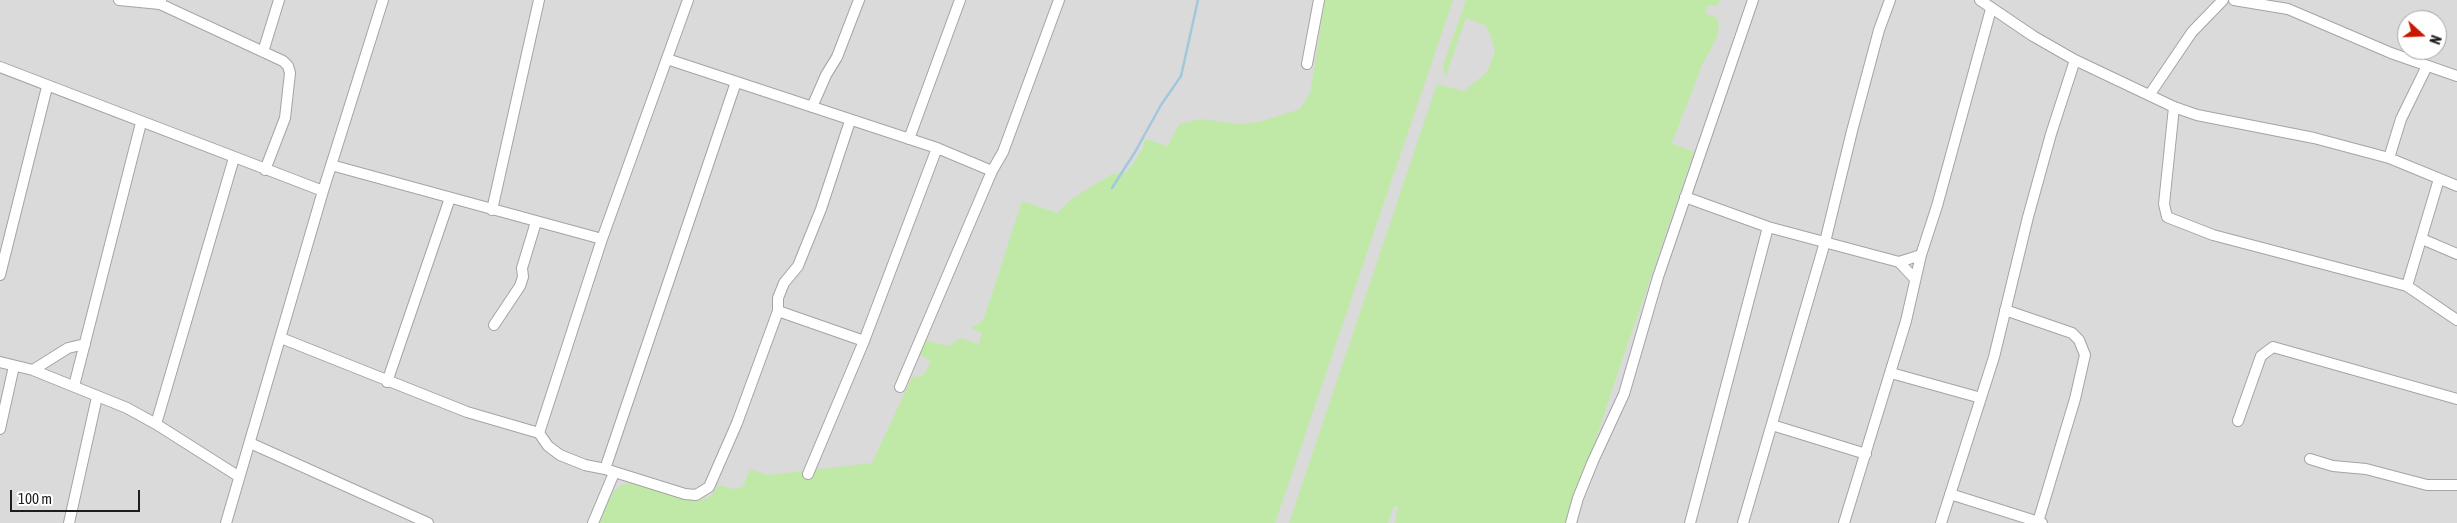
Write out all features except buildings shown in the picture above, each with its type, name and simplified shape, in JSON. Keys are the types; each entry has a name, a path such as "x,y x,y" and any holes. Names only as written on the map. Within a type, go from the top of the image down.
{"street":[{"path":"119,0 160,2 283,62 290,73 285,118 265,170"},
{"path":"263,52 279,0"},
{"path":"226,523 238,476 250,443 323,191 383,0"},
{"path":"492,210 539,0"},
{"path":"539,433 602,239 688,0"},
{"path":"812,108 826,75 837,57 858,0"},
{"path":"909,139 960,0"},
{"path":"900,387 992,171 1003,152 1060,0"},
{"path":"1307,64 1319,0"},
{"path":"1571,523 1581,490 1626,387 1658,277 1753,0"},
{"path":"1743,523 1825,242 1879,30 1890,0"},
{"path":"1980,0 1991,9 2074,60 2150,94 2174,107 2197,115 2314,138 2389,158 2457,186"},
{"path":"2150,94 2192,32 2223,0"},
{"path":"2234,0 2288,9 2391,53 2457,76"},
{"path":"2279,0 2288,9"},
{"path":"1844,523 1906,321 1921,255 1937,206 1991,9"},
{"path":"667,59 937,148 992,171"},
{"path":"1941,523 1981,398 2048,143 2074,60"},
{"path":"2389,158 2400,119 2427,66"},
{"path":"0,67 47,87 323,191"},
{"path":"593,523 736,82"},
{"path":"0,275 4,239 47,87"},
{"path":"2174,107 2164,204 2167,217 2213,235 2407,286 2457,320"},
{"path":"281,338 466,412 539,433 548,446 560,455 584,465 685,494 696,495 709,487 738,423 778,311 778,298 784,283 798,266 821,208 850,120"},
{"path":"74,386 141,123"},
{"path":"808,474 864,341 937,148"},
{"path":"156,424 234,158"},
{"path":"331,166 602,239"},
{"path":"2407,286 2438,178"},
{"path":"1685,197 1768,227 1899,262 1915,279"},
{"path":"387,382 450,198"},
{"path":"494,324 520,286 522,268 536,222"},
{"path":"1690,523 1768,227"},
{"path":"2422,239 2457,254"},
{"path":"1899,262 1921,255"},
{"path":"1950,494 2040,522 2075,399 2085,355 2082,346 2072,333 2005,310"},
{"path":"778,311 864,341"},
{"path":"33,370 68,348 85,344"},
{"path":"2238,421 2261,356 2273,347 2457,399"},
{"path":"0,362 33,370 74,386 156,424 238,476"},
{"path":"0,429 14,366"},
{"path":"1891,373 1981,398"},
{"path":"69,523 97,397"},
{"path":"1772,425 1866,454"},
{"path":"250,443 428,523"},
{"path":"2310,459 2332,466 2366,469 2427,485 2457,485"}],"shaded area":[{"path":"0,0 2457,0 2457,523 0,523"}],"green space":[{"path":"1325,0 1453,0 1275,523 599,523 611,494 620,486 630,482 700,499 709,498 719,485 734,489 743,487 750,469 767,475 872,463 912,377 922,376 931,361 919,354 925,340 948,346 961,338 979,344 982,333 971,328 979,324 984,318 1022,201 1057,213 1073,198 1112,174 1127,172 1142,150 1145,139 1168,146 1179,124 1201,119 1240,124 1259,122 1300,109 1310,93"},
{"path":"1466,0 1720,0 1717,6 1708,5 1706,14 1716,17 1719,25 1717,37 1702,65 1672,143 1694,152 1568,523 1395,523 1398,507 1394,506 1388,523 1289,523 1437,84 1464,91 1487,72 1495,52 1490,34 1485,25 1466,18 1446,75 1444,74 1443,65"}],"waterway":[{"path":"1112,188 1135,152 1161,105 1181,76 1198,0"}]}
